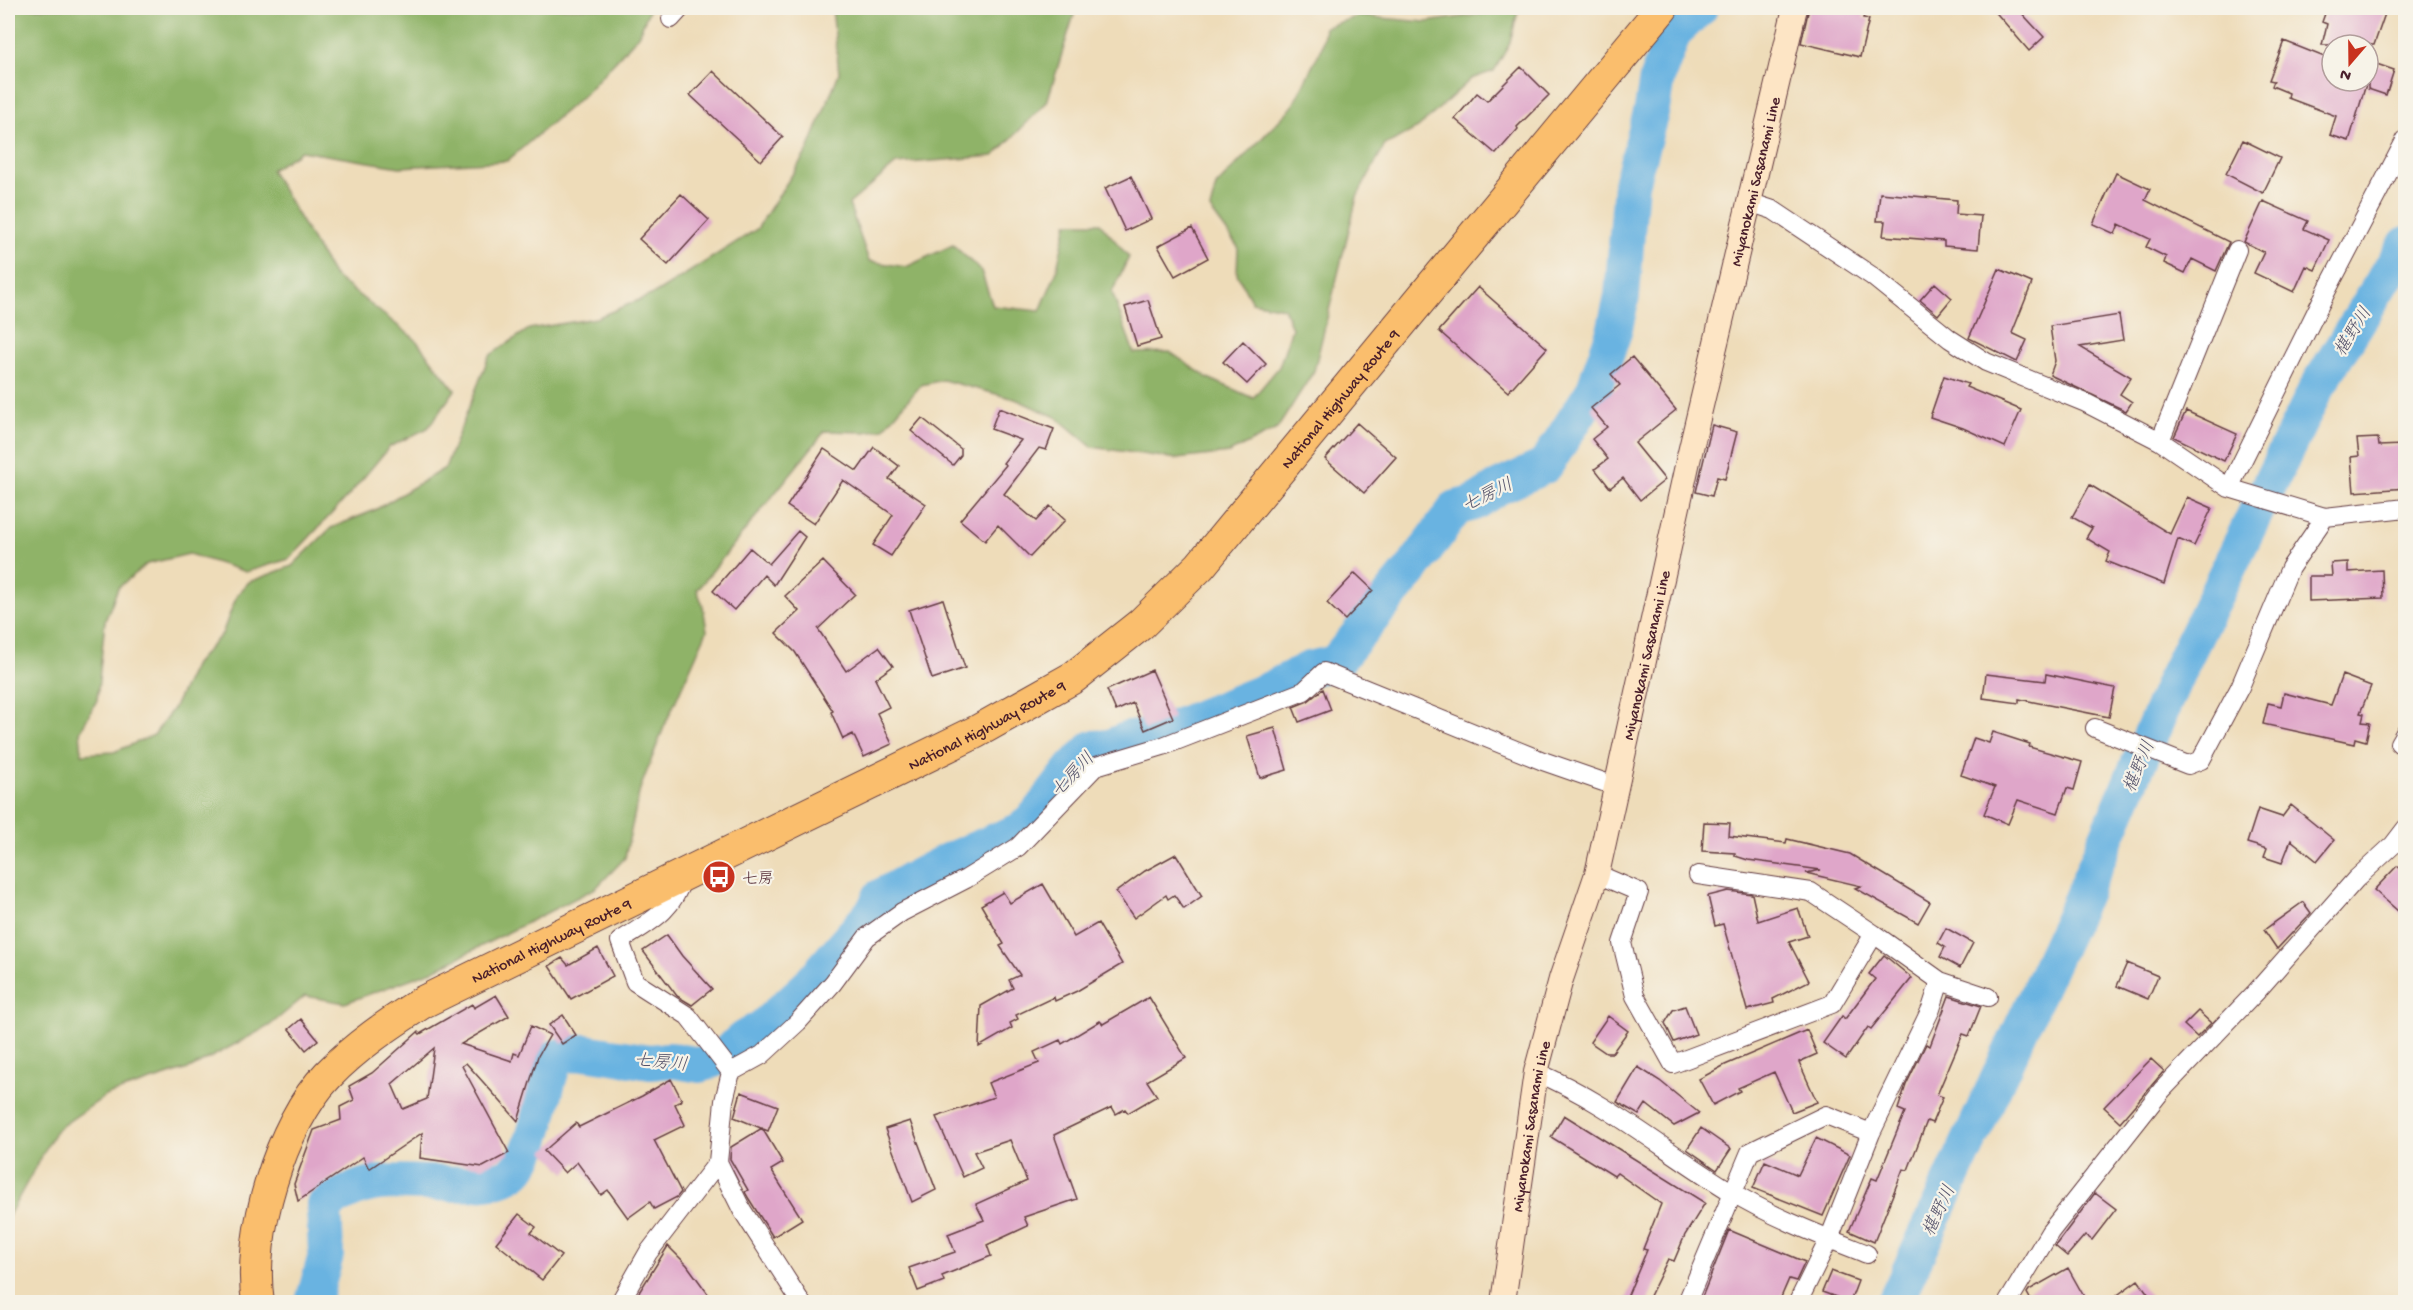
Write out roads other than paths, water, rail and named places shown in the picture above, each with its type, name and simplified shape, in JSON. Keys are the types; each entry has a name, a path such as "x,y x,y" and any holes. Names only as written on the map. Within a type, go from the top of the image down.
{"highway":[{"name":"National Highway Route 9","path":"258,1302 258,1232 267,1191 284,1148 326,1077 373,1035 423,1002 976,732 1074,677 1141,624 1200,566 1662,8"}],"main road":[{"name":"Miyanokami Sasanami Line","path":"1503,1302 1536,1072 1560,979 1597,874 1795,8"}],"street":[{"path":"2232,489 2321,300 2406,139"},
{"path":"1749,202 1773,210 1872,276 1950,339 1986,362 2086,403 2160,441 2232,489 2318,515 2406,508"},
{"path":"2160,441 2236,250"},
{"path":"2095,728 2188,765 2201,760 2240,687 2290,568 2318,515"},
{"path":"621,1302 648,1253 718,1162 724,1101 731,1072 762,1054 798,1022 833,983 867,937 902,912 966,879 1018,847 1096,766 1163,746 1304,691 1324,672 1543,761 1616,786"},
{"path":"2406,731 2399,743 2406,746"},
{"path":"2008,1302 2050,1232 2162,1090 2256,992 2355,879 2393,845 2406,828"},
{"path":"684,873 679,892 665,912 620,941 635,982 688,1016 731,1072"},
{"path":"1597,874 1639,892 1623,943 1635,996 1672,1064 1832,1004 1874,934"},
{"path":"1698,875 1811,892 1940,981 1988,997"},
{"path":"1798,1302 1829,1239 1871,1133 1931,1009 1940,981"},
{"path":"1536,1072 1570,1086 1732,1192 1829,1239 1868,1254"},
{"path":"1687,1302 1750,1152 1826,1114 1871,1133"},
{"path":"718,1162 742,1210 801,1302"}],"waterway":[{"name":"七房川","path":"313,1302 326,1255 324,1206 347,1192 373,1184 388,1182 466,1184 501,1179 514,1172 522,1163 534,1135 557,1057 585,1052 650,1062 670,1060 700,1065 724,1056 744,1038 763,1027 808,986 874,910 880,897 949,860 1021,830 1036,816 1073,768 1093,748 1110,747 1128,739 1157,735 1270,689 1309,669 1335,663 1412,569 1456,508 1474,503 1497,488 1545,466 1593,391 1614,332 1622,296 1631,184 1652,109 1657,78 1674,32 1700,8"},
{"name":"椹野川","path":"1895,1302 2079,903 2175,678 2316,389 2406,244"}],"place":[{"name":"七房","path":"719,877"}]}
